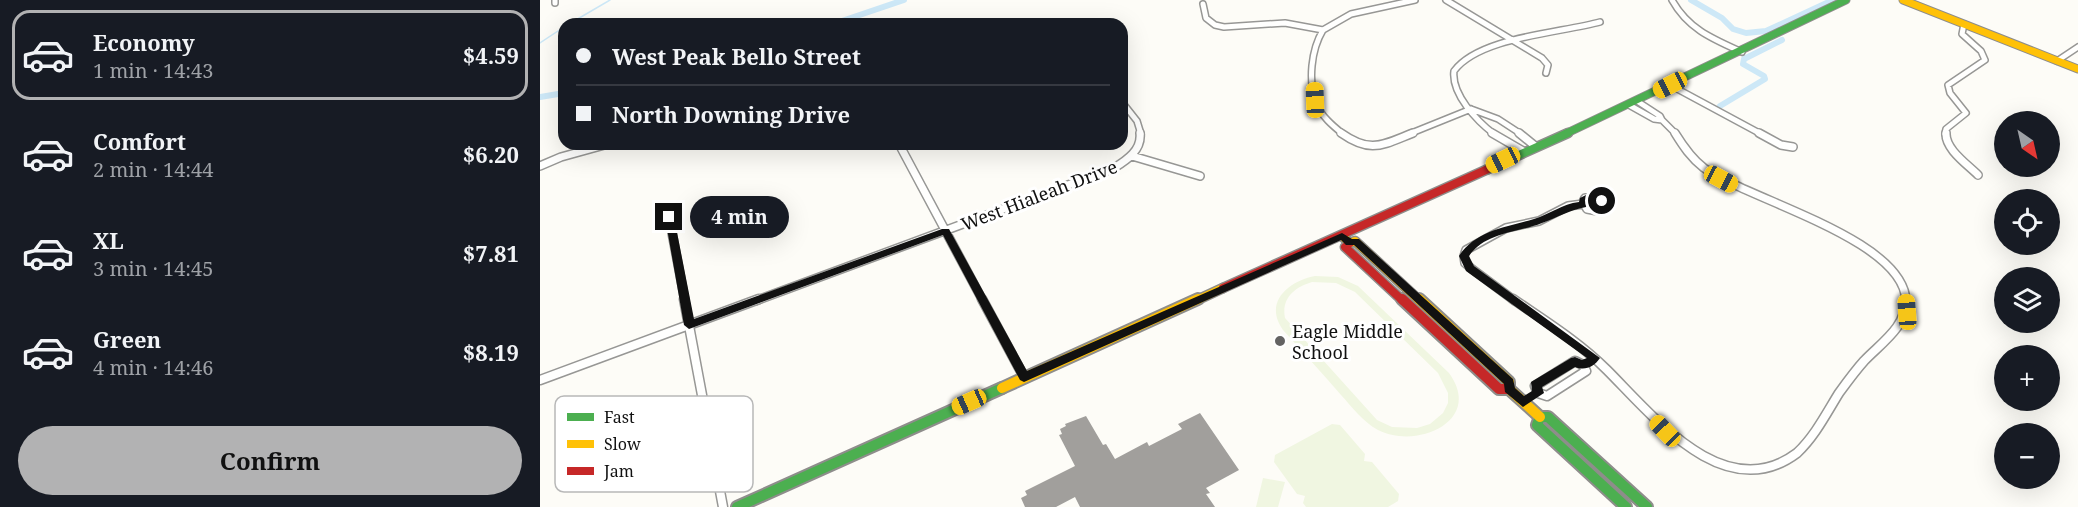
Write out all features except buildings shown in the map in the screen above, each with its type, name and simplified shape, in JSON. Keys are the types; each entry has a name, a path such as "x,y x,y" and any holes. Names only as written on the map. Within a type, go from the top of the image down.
{"main road":[{"path":"737,507 1024,377 1346,239 1535,146 1742,52 1846,0"},
{"path":"1903,0 2078,69"},
{"path":"1346,239 1345,247 1499,389 1509,389 1540,417 1548,417 1647,507"},
{"path":"1540,417 1537,425 1626,507"}],"street":[{"path":"1416,0 1351,14 1323,30 1315,43 1315,100 1319,110 1356,144 1366,148 1378,147 1471,109 1491,114 1504,121 1535,146"},
{"path":"1446,0 1542,58 1548,65 1546,74"},
{"path":"1672,0 1679,16 1687,24 1742,52"},
{"path":"1203,4 1206,18 1215,25 1234,27 1285,23 1323,30"},
{"path":"1523,152 1492,134 1477,120 1454,83 1454,69 1461,60 1473,53 1514,41 1600,22"},
{"path":"1964,24 1962,34 1981,51 1985,60 1948,85 1950,93 1961,103 1966,113 1946,129 1945,137 1952,149 1978,175"},
{"path":"2057,61 2078,47"},
{"path":"1670,85 1781,145 1793,147"},
{"path":"1583,204 1568,206 1539,221 1506,228 1471,246 1464,256 1470,268 1595,358 1684,448 1710,466 1738,475 1762,474 1780,466 1799,452 1815,434 1860,364 1897,330 1907,312 1906,293 1886,263 1869,249 1806,217 1751,194 1702,166 1687,152 1669,124 1654,119 1633,103"},
{"path":"1128,109 1141,129 1142,139 1132,156 1200,176"},
{"path":"540,166 586,150"},
{"path":"902,150 1024,377"},
{"name":"West Hialeah Drive","path":"540,380 1100,174 1132,156"},
{"path":"669,217 702,396"},
{"path":"1583,365 1595,358"},
{"path":"1575,362 1583,365 1586,371 1547,396 1538,393 1535,386 1575,362"},
{"path":"1523,402 1538,393"},
{"path":"720,492 723,507"}],"green space":[{"path":"1315,276 1338,277 1358,286 1449,373 1458,390 1458,405 1452,417 1441,427 1427,433 1410,436 1394,435 1378,430 1363,419 1283,330 1278,320 1277,302 1282,294 1305,279","holes":["1312,282 1336,283 1355,292 1438,373 1448,393 1448,403 1443,413 1430,424 1417,428 1392,427 1377,420 1285,318 1287,299 1295,290"]},
{"path":"1332,424 1340,425 1365,454 1364,461 1372,462 1399,494 1398,501 1388,507 1306,507 1303,503 1305,496 1297,494 1274,462 1275,455"},
{"path":"1263,478 1285,482 1278,507 1256,507"}],"waterway":[{"path":"579,18 610,0"},
{"path":"851,18 904,0"},
{"path":"1691,0 1722,18 1733,29 1746,33 1766,31 1833,0"},
{"path":"540,43 558,31"},
{"path":"1720,106 1765,79 1764,76 1743,64 1744,59 1782,40"},
{"path":"540,97 558,94"}],"traffic: fast":[{"path":"1488,169 1606,116 1846,0"},
{"path":"737,507 1002,388"},
{"path":"1540,417 1548,417 1647,507"},
{"path":"1540,417 1537,425 1626,507"}],"traffic: slow":[{"path":"1903,0 2078,69"},
{"path":"1342,236 1350,243 1355,241 1509,382 1509,389"},
{"path":"1002,388 1223,288"},
{"path":"1509,389 1540,417"}],"traffic: jam":[{"path":"1223,288 1488,169"},
{"path":"1350,243 1345,247 1499,389 1509,389"}],"place":[{"name":"Eagle Middle School","path":"1280,341"}],"route":[{"path":"669,217 689,325 946,231 1024,377 1342,236 1350,243 1356,241 1509,382 1509,389 1523,402 1538,393 1535,386 1575,362 1583,365 1595,358 1564,334 1503,294 1470,268 1465,263 1466,250 1506,228 1533,223 1568,206 1583,204 1583,200 1588,197 1602,201"}]}
